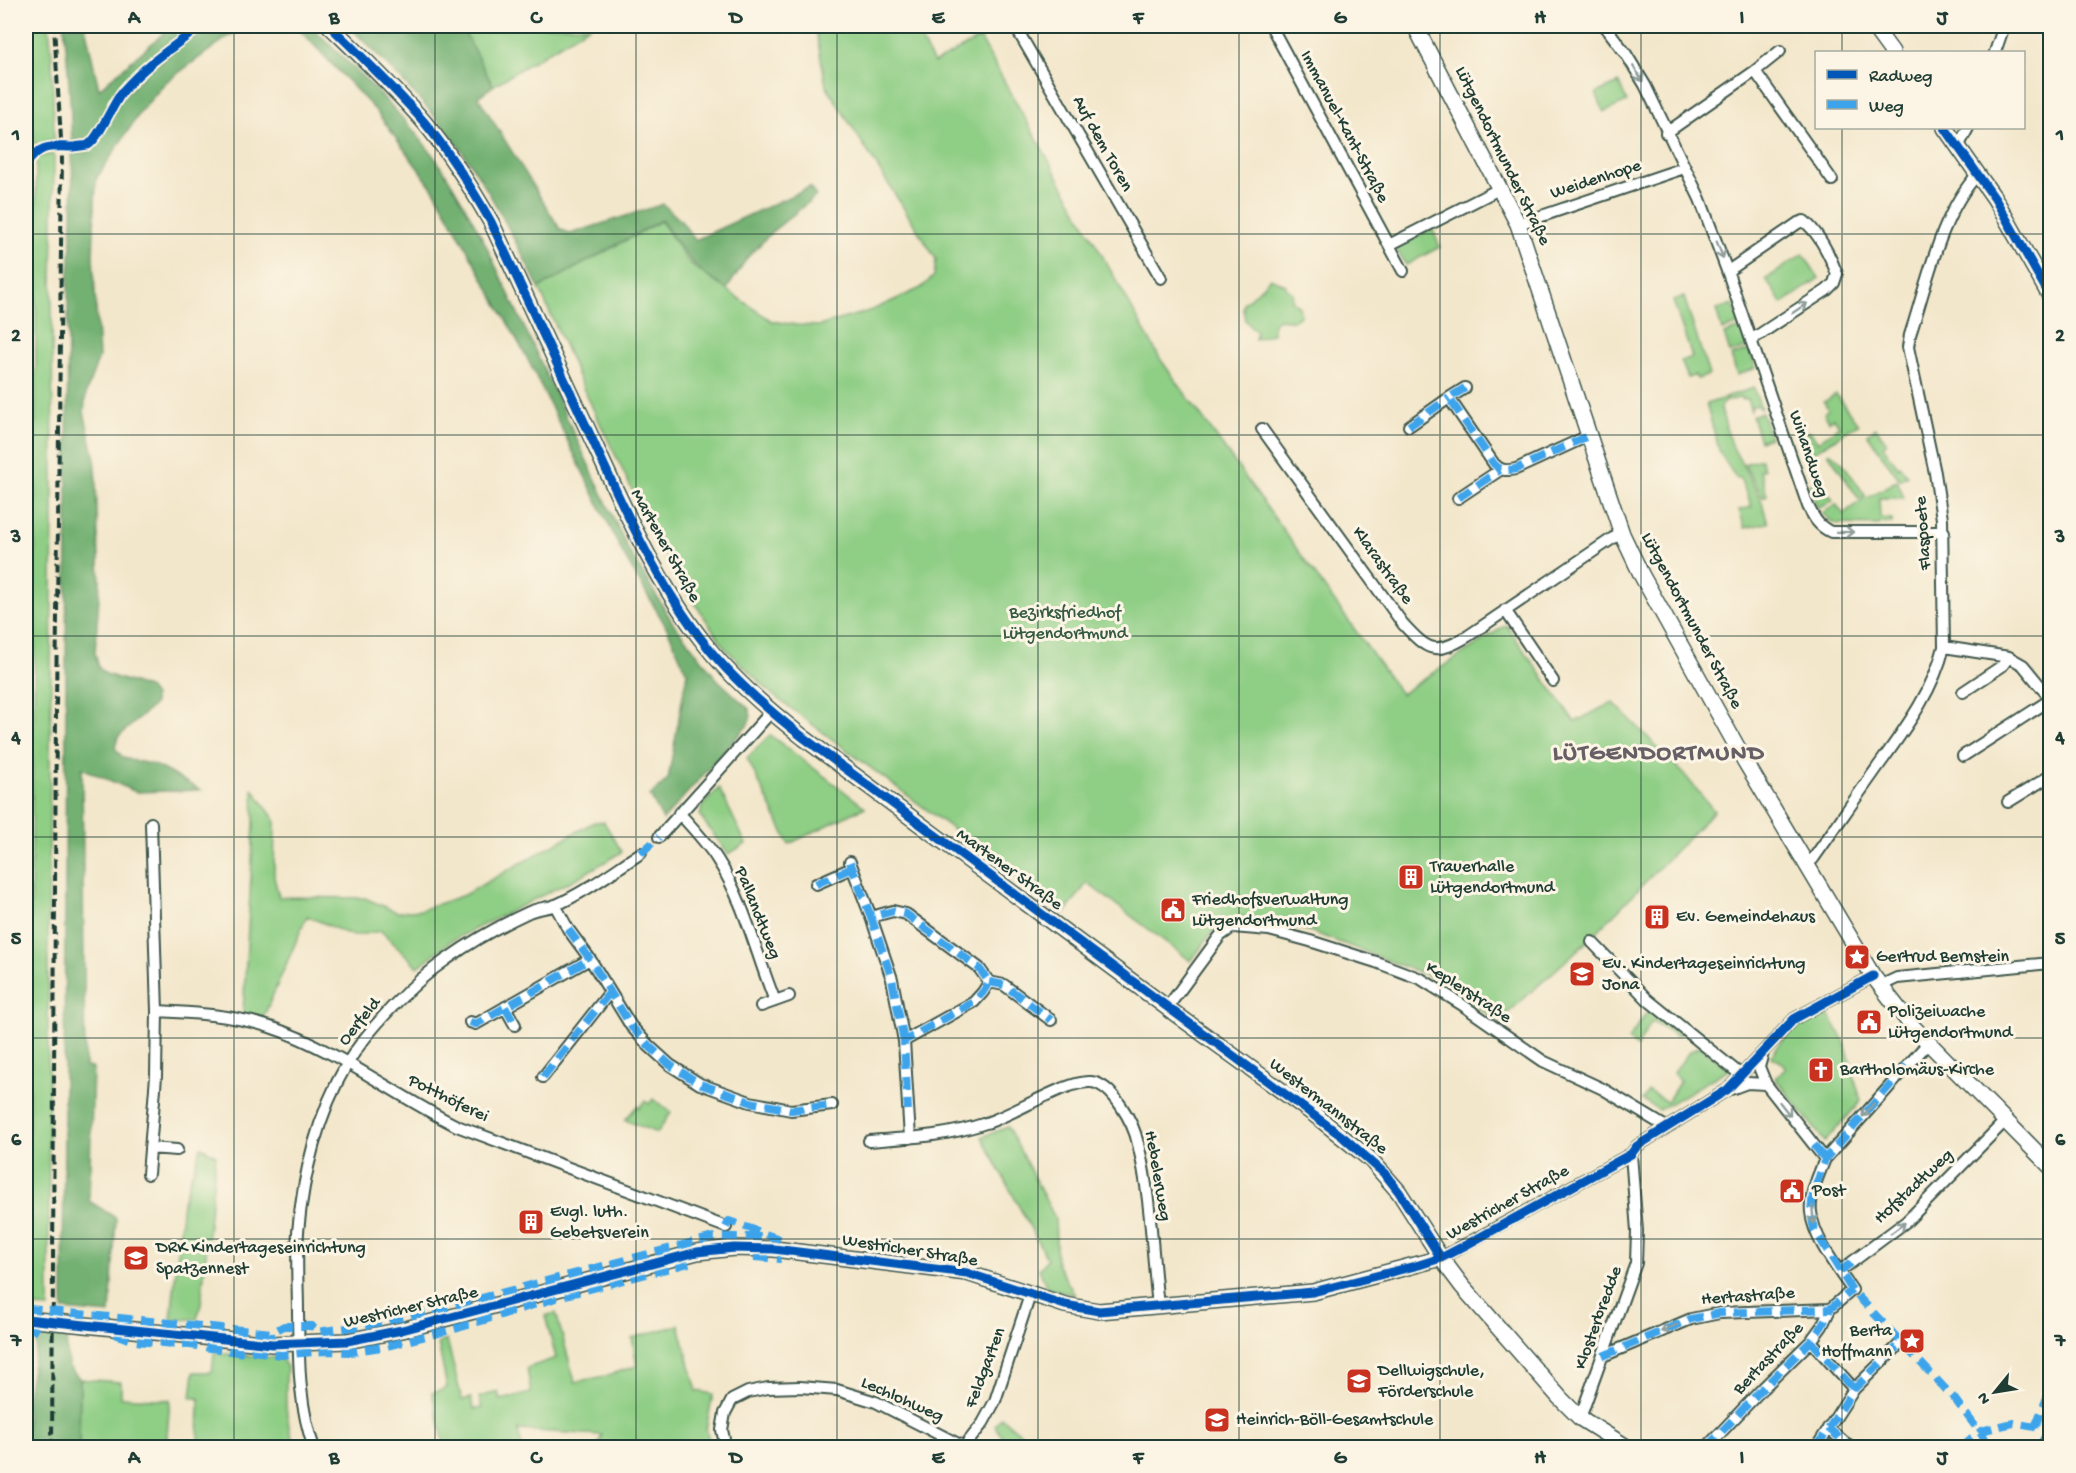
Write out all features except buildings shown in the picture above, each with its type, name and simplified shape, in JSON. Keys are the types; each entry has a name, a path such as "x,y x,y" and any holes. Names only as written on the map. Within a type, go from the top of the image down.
{"street":[{"name":"Martener Straße","path":"330,26 423,122 449,154 473,191 491,222 628,516 660,579 706,645 727,670 771,712 1167,1008"},
{"name":"Auf dem Toren","path":"1015,26 1161,278"},
{"name":"Immanuel-Kant-Straße","path":"1271,26 1403,271"},
{"name":"Lütgendortmunder Straße","path":"1415,26 1518,224 1622,534 1656,603 1746,763 1877,981 1900,1013 1928,1043 2050,1166"},
{"name":"Winandweg","path":"1605,26 1645,85 1666,133 1700,199 1728,271 1808,506 1821,527 1831,532 1944,532"},
{"path":"1873,26 1891,51"},
{"path":"1995,51 2004,26"},
{"path":"1666,133 1780,51"},
{"path":"1755,71 1832,180"},
{"path":"1946,129 1978,174 2013,230 2050,296"},
{"path":"1959,147 1968,129"},
{"name":"Weidenhope","path":"1518,224 1684,168"},
{"name":"Flaspoete","path":"1806,865 1813,859 1909,723 1926,695 1940,664 1944,647 1944,532 1935,473 1908,347 1947,221 1955,203 1978,174"},
{"path":"1389,245 1499,189"},
{"path":"1728,271 1793,226 1804,221 1830,258 1837,274 1834,283 1827,290 1751,340"},
{"path":"1409,426 1465,388"},
{"path":"1449,398 1500,470"},
{"name":"Klarastraße","path":"1262,429 1403,624 1423,644 1435,648 1452,646 1622,534"},
{"path":"1458,498 1500,470 1516,469 1588,436"},
{"path":"1505,610 1553,681"},
{"path":"1944,647 2008,657 2023,665 2050,699 1962,756"},
{"path":"1963,692 2002,666 2008,657"},
{"path":"658,837 771,712"},
{"path":"2008,802 2050,776"},
{"name":"Pallandtweg","path":"679,813 717,859 734,891 775,1001"},
{"path":"148,1174 156,1076 157,1011 151,823"},
{"name":"Oerfeld","path":"299,1343 298,1233 303,1190 312,1151 326,1111 348,1063 367,1037 407,992 446,959 531,911 555,905 600,881 640,853"},
{"path":"816,884 851,865 871,916 892,979 904,1041 910,1138"},
{"path":"555,905 568,930 590,958 631,1026 670,1065 700,1084 750,1102 791,1110 832,1105"},
{"path":"871,916 893,911 906,914 979,968 988,982 1004,985 1051,1020"},
{"name":"Keplerstraße","path":"1167,1008 1220,936 1233,927 1257,928 1310,940 1421,979 1543,1061 1603,1089 1666,1127"},
{"path":"1593,942 1648,1000 1741,1076"},
{"path":"470,1022 476,1024 590,958"},
{"name":"Westricher Straße","path":"26,1319 266,1343 336,1342 375,1336 697,1252 734,1248 774,1249 967,1273 1030,1295 1065,1305 1099,1311 1313,1292 1441,1258 1631,1154 1637,1146 1727,1090 1794,1018 1877,981 2050,963"},
{"path":"904,1041 974,1002 988,982"},
{"path":"543,1077 610,992"},
{"path":"761,1006 789,996"},
{"path":"505,1007 515,1025"},
{"name":"Westermannstraße","path":"1167,1008 1315,1115 1371,1160 1399,1192 1441,1258 1462,1286 1560,1398 1580,1418 1628,1448"},
{"name":"Potthöferei","path":"157,1011 243,1019 266,1026 313,1045 348,1063 427,1111 457,1126 726,1227"},
{"path":"1840,1271 1814,1229 1811,1211 1813,1194 1826,1159 1928,1043"},
{"path":"1768,1045 1759,1067 1766,1084 1826,1159"},
{"name":"Hebelerweg","path":"869,1141 940,1135 983,1125 1005,1117 1068,1085 1089,1082 1102,1085 1115,1098 1128,1118 1138,1143 1158,1306"},
{"path":"1727,1090 1747,1083 1766,1084"},
{"name":"Hofstadtweg","path":"1840,1271 1907,1221 2006,1120"},
{"path":"150,1148 177,1150"},
{"name":"Klosterbredde","path":"1580,1418 1636,1263 1637,1231 1631,1154"},
{"name":"Bertastraße","path":"1706,1448 1811,1341 1822,1326 1830,1309 1852,1290 1840,1271"},
{"name":"Feldgarten","path":"964,1448 983,1423 995,1401 1030,1295"},
{"name":"Hertastraße","path":"1603,1356 1691,1319 1720,1313 1830,1309"},
{"path":"1811,1341 1854,1389"},
{"path":"299,1343 301,1393 305,1419 314,1448"},
{"path":"1816,1447 1854,1389 1901,1343"},
{"name":"Lechlohweg","path":"726,1448 722,1430 725,1413 732,1400 748,1392 768,1388 837,1390 876,1402 964,1448"},
{"path":"1828,1428 1851,1448"}],"green space":[{"path":"26,26 49,26 52,57 54,139 35,145 26,58"},
{"path":"64,26 85,26 99,89 172,26 193,26 141,65 121,88 94,133 89,138 77,140 77,153 91,150 100,140 118,103 147,72 168,55 208,26 243,26 166,82 141,111 96,179 93,257 99,357 86,393 84,412 95,459 100,583 95,653 99,668 106,674 148,688 154,696 154,705 118,737 115,748 123,758 155,765 201,790 136,792 82,768 85,1067 93,1068 89,1201 116,1218 110,1314 63,1310 68,285 73,188 70,91"},
{"path":"296,26 311,26 395,110 440,165 484,241 629,551 673,623 718,680 749,709 751,716 747,726 663,820 650,796 668,779 687,673 667,628 623,554 527,358 436,193 376,111"},
{"path":"349,26 461,26 493,86 478,97 560,229 570,234 663,204 681,221 695,240 810,187 816,196 773,231 747,258 727,289 697,267 661,220 539,288 512,234 460,148 420,100"},
{"path":"461,26 590,26 493,86"},
{"name":"Bezirksfriedhof Lütgendortmund","path":"815,26 913,26 934,63 980,38 1161,360 1401,694 1506,625 1575,722 1613,702 1684,774 1714,811 1591,938 1499,1021 1424,974 1312,932 1271,921 1242,917 1217,926 1191,961 1087,883 1065,913 773,695 725,648 676,575 648,523 584,390 539,288 661,221 695,268 772,321 819,326 872,310 921,288 934,276 936,259 826,86"},
{"path":"1619,83 1627,102 1604,112 1596,93"},
{"path":"54,154 48,944 49,1308 32,1307 29,998 25,971 30,944 35,622 36,157"},
{"path":"1432,228 1440,247 1406,265 1397,247"},
{"path":"1803,254 1819,278 1782,304 1766,279"},
{"path":"1270,278 1286,285 1286,288 1293,293 1292,300 1299,307 1301,315 1294,320 1280,320 1273,323 1273,334 1255,339 1256,332 1245,320 1244,303"},
{"path":"1684,297 1709,375 1697,379 1695,375 1688,378 1681,361 1692,357 1673,301"},
{"path":"1733,304 1740,324 1722,330 1716,310"},
{"path":"1742,328 1748,347 1730,353 1724,334"},
{"path":"1750,350 1756,368 1737,375 1731,356"},
{"path":"1754,388 1761,409 1757,405 1751,407 1751,412 1747,399 1742,400 1742,397 1728,401 1726,397"},
{"path":"1836,394 1858,424 1809,455 1802,436 1810,431 1818,442 1839,426 1834,418 1829,421 1824,413 1828,409 1824,402"},
{"path":"1725,398 1726,402 1722,404 1721,409 1730,442 1761,499 1768,523 1745,528 1739,510 1752,507 1740,478 1736,478 1720,453 1706,404"},
{"path":"1762,412 1770,437 1760,441 1752,416"},
{"path":"1876,428 1887,443 1883,446 1898,467 1900,466 1907,475 1900,480 1867,434"},
{"path":"1828,453 1842,462 1865,495 1859,499"},
{"path":"1761,459 1764,469 1760,470 1767,495 1763,497 1744,464"},
{"path":"1819,479 1833,500 1818,509 1809,486"},
{"path":"1897,480 1904,498 1879,498 1880,518 1892,519 1892,523 1838,524 1822,513 1836,504 1843,514 1866,497 1868,498"},
{"path":"770,735 865,807 789,844 747,758"},
{"path":"719,788 746,844 728,854 700,816 702,806"},
{"path":"253,789 275,820 274,877 279,897 365,898 397,912 421,910 464,895 594,822 604,822 622,852 579,877 451,941 418,967 381,931 353,936 307,916 263,1018 243,1013 254,824"},
{"path":"1651,1006 1681,1031 1677,1036 1652,1021 1637,1047 1628,1040"},
{"path":"1827,1011 1845,1043 1861,1101 1825,1142 1775,1078 1785,1069 1783,1063 1772,1057 1775,1049 1799,1023"},
{"path":"1700,1046 1729,1069 1659,1110 1642,1100 1648,1091 1667,1102 1680,1081 1673,1073 1689,1052"},
{"path":"653,1099 671,1112 657,1133 625,1120 637,1106 639,1108 645,1101 649,1104"},
{"path":"1008,1127 1055,1218 1057,1264 1075,1295 1047,1288 1039,1269 1047,1259 982,1137"},
{"path":"201,1147 216,1155 201,1304 197,1319 171,1320 183,1201"},
{"path":"556,1313 575,1382 637,1366 632,1338 679,1325 697,1391 713,1394 706,1430 712,1447 598,1447 602,1435 518,1430 522,1447 509,1447 508,1445 499,1448 445,1447 432,1393 447,1388 438,1343 447,1340 462,1400 471,1398 474,1409 482,1408 479,1397 498,1392 500,1400 531,1393 527,1368 556,1358 545,1316"},
{"path":"39,1331 66,1333 68,1366 80,1379 79,1447 26,1447 26,1399"},
{"path":"214,1353 281,1358 287,1367 287,1418 296,1447 198,1447 199,1398 191,1398 194,1372 212,1372"},
{"path":"80,1379 121,1382 121,1397 170,1400 166,1447 79,1447"},
{"path":"1001,1417 1037,1447 1009,1447 995,1426"}],"railway":[{"path":"52,1448 62,155 54,26"}],"marked path":[{"path":"1465,388 1449,398 1494,464 1501,469 1516,469 1588,436"},
{"path":"1409,426 1449,398"},
{"path":"1458,498 1500,470"},
{"path":"641,853 659,837"},
{"path":"850,862 871,917"},
{"path":"816,884 852,868"},
{"path":"904,1041 892,979 871,917 893,911 906,914 979,968 989,982 974,1002 904,1041 908,1110"},
{"path":"568,929 590,959 631,1026 670,1065 700,1084 750,1102 791,1110 832,1105"},
{"path":"470,1022 476,1024 590,959"},
{"path":"989,982 1004,985 1051,1020"},
{"path":"543,1077 610,992"},
{"path":"505,1007 515,1025"},
{"path":"1907,1066 1825,1159 1813,1194 1811,1211 1814,1229 1852,1290 1953,1397 1992,1448"},
{"path":"1814,1145 1825,1159"},
{"path":"726,1227 729,1221 785,1241"},
{"path":"272,1348 271,1333 284,1326 312,1326 317,1332 362,1326 444,1308 713,1237 773,1237"},
{"path":"754,1257 781,1259"},
{"path":"115,1334 134,1341 190,1345 245,1353 253,1351 281,1355 326,1351 351,1352 387,1346 458,1328 566,1295 689,1263"},
{"path":"1840,1271 1851,1263"},
{"path":"1706,1448 1811,1341 1822,1326 1830,1309 1852,1290"},
{"path":"38,1332 30,1327 30,1309 271,1333"},
{"path":"1603,1356 1691,1319 1720,1313 1830,1309"},
{"path":"1811,1341 1854,1389"},
{"path":"1816,1448 1854,1389 1901,1343"},
{"path":"2035,1427 2050,1390"},
{"path":"1961,1448 1981,1431 2013,1423 2035,1427 2050,1440"},
{"path":"1828,1428 1851,1448"},
{"path":"2038,1448 2046,1435"}],"cycle path":[{"path":"26,164 42,149 88,145 97,136 123,91 160,56 201,26"},
{"path":"330,26 413,109 443,146 468,183 491,222 643,546 688,621 727,670 804,738 1343,1137 1385,1174 1441,1258"},
{"path":"1946,129 1995,199 2050,296"},
{"path":"26,1319 272,1344 347,1341 402,1330 697,1252 734,1248 774,1249 967,1273 1065,1305 1099,1311 1313,1292 1441,1258 1631,1154 1637,1146 1727,1090 1794,1019 1873,976"}],"place":[{"name":"Trauerhalle Lütgendortmund","path":"1411,877"},
{"name":"Friedhofsverwaltung Lütgendortmund","path":"1173,910"},
{"name":"Ev. Gemeindehaus","path":"1657,917"},
{"name":"Gertrud Bernstein","path":"1857,957"},
{"name":"Ev. Kindertageseinrichtung Jona","path":"1582,974"},
{"name":"Polizeiwache Lütgendortmund","path":"1869,1022"},
{"name":"Bartholomäus-Kirche","path":"1821,1070"},
{"name":"Post","path":"1792,1191"},
{"name":"Evgl. luth. Gebetsverein","path":"531,1222"},
{"name":"DRK Kindertageseinrichtung Spatzennest","path":"136,1258"},
{"name":"Berta Hoffmann","path":"1912,1341"},
{"name":"Dellwigschule, Förderschule","path":"1359,1381"},
{"name":"Heinrich-Böll-Gesamtschule","path":"1217,1420"}],"district":[{"name":"LÜTGENDORTMUND","path":"1659,754"}]}
